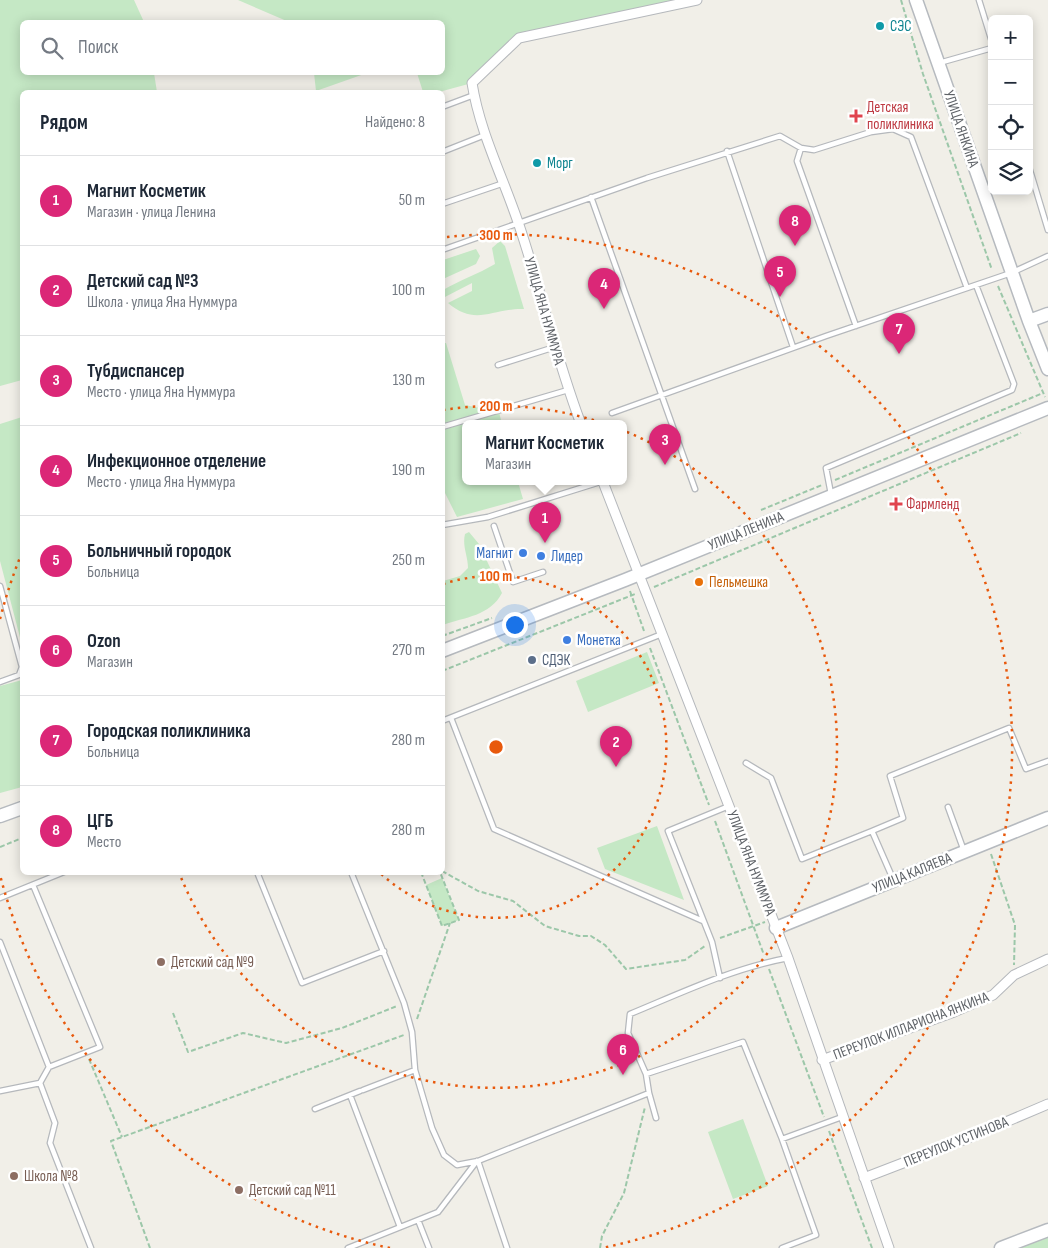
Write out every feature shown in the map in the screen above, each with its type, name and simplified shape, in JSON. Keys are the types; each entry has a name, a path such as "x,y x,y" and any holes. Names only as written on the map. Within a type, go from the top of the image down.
{"main road":[{"name":"УЛИЦА ЯНКИНА","path":"916,0 1028,321 1048,370"},
{"path":"1028,321 1048,314"},
{"name":"УЛИЦА ЛЕНИНА","path":"445,650 625,580 832,496 1047,404"},
{"path":"0,816 20,809"},
{"name":"УЛИЦА КАЛЯЕВА","path":"775,923 893,880 1048,818"},
{"path":"1000,1248 1048,1230"}],"street":[{"name":"УЛИЦА ЯНА НУММУРА","path":"579,420 568,390 518,222 485,136 472,82 519,38 697,0"},
{"name":"УЛИЦА ЯНА НУММУРА","path":"603,485 775,923 889,1248"},
{"name":"ПЕРЕУЛОК ИЛЛАРИОНА ЯНКИНА","path":"822,1060 962,1009 993,995 1014,974 1048,959"},
{"name":"ПЕРЕУЛОК УСТИНОВА","path":"864,1178 940,1150 1048,1104"}],"lane":[{"path":"979,0 988,29"},
{"path":"938,64 988,49"},
{"path":"445,106 474,95"},
{"path":"445,249 727,151 780,136 801,148 814,150 871,132 893,129 911,137 967,288"},
{"path":"445,151 485,136"},
{"path":"801,148 797,161 856,326"},
{"path":"727,151 793,348"},
{"path":"1033,180 1048,230"},
{"path":"445,203 504,183"},
{"path":"591,197 660,396 695,489"},
{"path":"612,413 793,348 1012,273 1048,256"},
{"path":"832,496 826,468 1012,390 1014,384 976,285"},
{"path":"498,364 555,347"},
{"path":"463,420 568,390"},
{"path":"445,425 462,420"},
{"path":"445,525 488,517 592,485"},
{"path":"494,526 513,582 543,572"},
{"path":"0,586 20,660"},
{"path":"445,720 662,634"},
{"path":"0,682 19,675 20,672"},
{"path":"451,718 494,829 703,921"},
{"path":"746,763 771,778 802,858 903,818 890,776 1009,728 1026,769 1048,761"},
{"path":"720,978 712,942 668,831 729,806"},
{"path":"948,807 964,852"},
{"path":"872,831 893,880"},
{"path":"0,898 57,875"},
{"path":"258,875 302,982 384,951"},
{"path":"352,875 404,1003 412,1032 414,1070 432,1128 444,1155 457,1165 478,1161 649,1093"},
{"path":"0,1091 40,1083 49,1067 100,1047 33,886"},
{"path":"0,942 49,1067"},
{"path":"656,1118 646,1074 628,1033 630,1014 720,978 767,962 788,958"},
{"path":"646,1074 743,1042 782,1140 816,1235 782,1248"},
{"path":"315,1109 414,1070"},
{"path":"40,1083 55,1123 50,1143 91,1248"},
{"path":"350,1095 400,1227"},
{"path":"782,1140 842,1117"},
{"path":"348,1248 438,1212 478,1161"},
{"path":"478,1161 506,1248"},
{"path":"418,1220 429,1248"}],"path":[{"path":"901,0 923,74 995,278 1047,404"},
{"path":"755,513 1043,393"},
{"path":"445,670 631,596 1030,430"},
{"path":"625,580 872,1248"},
{"path":"445,635 497,616"},
{"path":"0,847 20,839"},
{"path":"991,854 1015,925 1014,974"},
{"path":"445,874 478,891 513,901 545,926 579,936 591,936 605,945 626,969 685,960 712,942 754,926 775,923"},
{"path":"422,875 442,926 459,920 442,875"},
{"path":"150,1248 111,1142 412,1032 450,923"},
{"path":"174,1013 188,1052 243,1033 286,1043 342,1028 404,1003"},
{"path":"86,1052 122,1138"},
{"path":"600,1248 602,1236 624,1193 643,1110 651,1099"}],"green space":[{"path":"0,0 134,0 143,20 20,20 20,75 154,75 157,90 20,90 20,381 0,386"},
{"path":"238,0 697,0 520,38 472,83 445,90 422,90 418,75 445,75 445,20 284,20"},
{"path":"314,75 361,75 319,90 316,90"},
{"path":"500,241 505,246 524,309 513,309 485,315 467,314 458,310 448,303 472,291 472,283 445,297 445,289 495,264 492,248"},
{"path":"476,249 480,256 476,264 445,278 445,259"},
{"path":"445,343 465,405 499,412 501,420 462,420 462,485 519,485 523,499 457,517 445,493"},
{"path":"20,418 20,637 0,561 0,424"},
{"path":"469,532 479,544 502,593 491,607 484,611 445,624 445,580 460,576 468,568 465,534"},
{"path":"647,652 659,683 588,712 576,681"},
{"path":"20,681 20,788 0,793 0,686"},
{"path":"657,826 684,900 605,869 597,848"},
{"path":"442,878 459,920 442,926 426,885"},
{"path":"743,1119 768,1186 733,1199 708,1132"},
{"path":"1048,1230 1048,1248 1001,1248"}],"place":[{"name":"СЭС","path":"880,26"},
{"name":"Детская поликлиника","path":"856,116"},
{"name":"Морг","path":"537,163"},
{"name":"ЦГБ","path":"795,246"},
{"name":"Больничный городок","path":"780,297"},
{"name":"Инфекционное отделение","path":"604,309"},
{"name":"Городская поликлиника","path":"899,354"},
{"name":"Тубдиспансер","path":"665,465"},
{"name":"Фармленд","path":"896,504"},
{"name":"Магнит Косметик","path":"545,543"},
{"name":"Магнит","path":"523,553"},
{"name":"Лидер","path":"541,556"},
{"name":"Пельмешка","path":"699,582"},
{"name":"Монетка","path":"567,640"},
{"name":"СДЭК","path":"532,660"},
{"name":"Детский сад №3","path":"616,767"},
{"name":"Детский сад №9","path":"161,962"},
{"name":"Ozon","path":"623,1075"},
{"name":"Школа №8","path":"14,1176"},
{"name":"Детский сад №11","path":"239,1190"}]}
